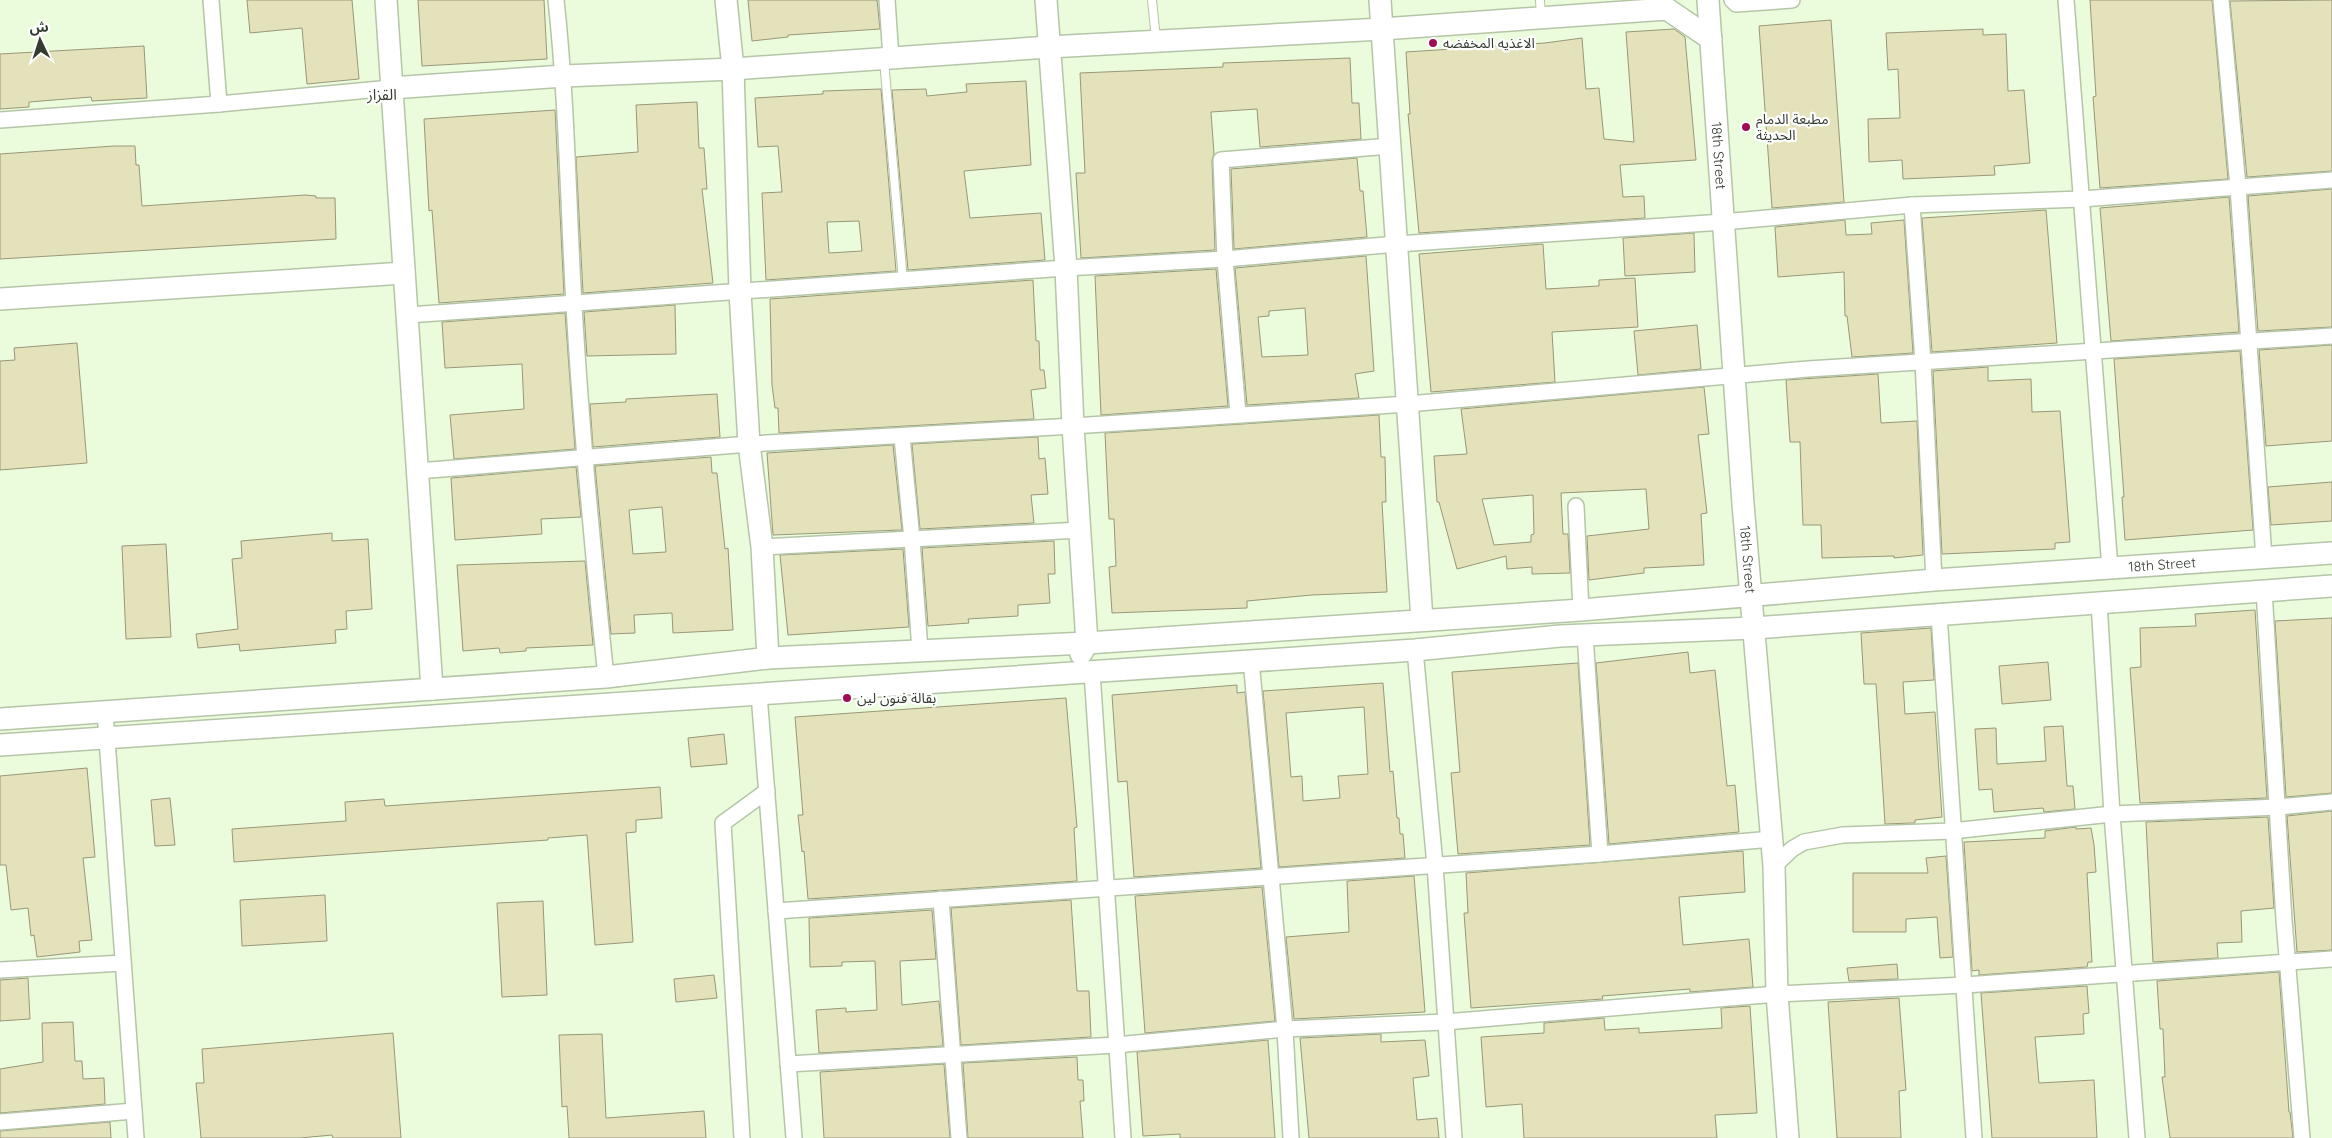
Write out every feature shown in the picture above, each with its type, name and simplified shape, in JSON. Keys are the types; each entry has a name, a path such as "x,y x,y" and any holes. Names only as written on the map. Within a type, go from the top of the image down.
{"street":[{"path":"211,0 219,104"},
{"path":"386,0 432,689"},
{"path":"556,0 564,76 574,303 584,458 606,677"},
{"path":"726,0 733,69 740,292 749,444 762,547 768,658"},
{"path":"886,0 888,58"},
{"path":"1030,676 1056,670 1074,663 1087,643 1073,426 1066,268 1046,0"},
{"path":"1380,0 1422,620"},
{"name":"18th Street","path":"1708,0 1750,597 1934,580 2332,553"},
{"path":"1732,0 1736,4 1792,0"},
{"path":"2066,0 2110,568"},
{"path":"2222,0 2238,187 2264,558"},
{"path":"0,120 564,76 733,69 1049,47 1382,29 1540,9 1667,9 1711,39"},
{"path":"1238,414 1225,259 1222,160 1390,146"},
{"path":"408,315 1066,268 1225,259 1397,244 1723,222 1912,206 2082,199 2332,180"},
{"path":"1912,206 1923,362 1934,580"},
{"path":"0,299 404,273"},
{"path":"418,471 749,444 902,437 1408,404 1923,362 2332,336"},
{"path":"902,437 920,651"},
{"path":"1576,506 1581,610"},
{"path":"762,547 1080,530"},
{"path":"0,745 1415,650 1585,636 1754,628 2332,586"},
{"path":"2264,590 2279,807 2284,920 2302,1138"},
{"path":"0,720 606,677 768,658 1087,643 1750,597 1774,866 1777,994 1788,1138"},
{"path":"2099,603 2112,814 2137,1138"},
{"path":"1939,614 1974,1138"},
{"path":"1585,636 1600,854"},
{"path":"1415,650 1435,865 1444,1022 1454,1138"},
{"path":"1252,660 1285,1029 1290,1138"},
{"path":"1092,672 1123,1138"},
{"path":"759,694 794,1138"},
{"path":"105,712 136,1138"},
{"path":"742,1138 723,823 767,792"},
{"path":"1774,866 1792,849 1804,842 1842,836 1952,831 2112,814 2279,807 2332,802"},
{"path":"776,911 1600,854 1772,840"},
{"path":"941,899 959,1138"},
{"path":"788,1064 1116,1045 1285,1029 1444,1022 1777,994 1965,985 2332,959"},
{"path":"0,961 123,960"},
{"path":"0,970 123,960"},
{"path":"0,1122 134,1111"}],"lane":[{"path":"1152,0 1156,41"},
{"path":"888,58 903,281"}],"building":[{"path":"247,0 352,0 359,79 307,84 302,28 250,33"},
{"path":"418,0 544,0 547,59 422,66"},
{"path":"748,0 877,0 880,29 788,35 788,37 752,41"},
{"path":"2090,0 2212,0 2228,179 2100,188 2093,97 2096,96"},
{"path":"2332,0 2332,171 2247,177 2230,1"},
{"path":"1831,20 1844,202 1772,208 1759,26"},
{"path":"1674,29 1685,37 1696,160 1620,165 1623,197 1644,196 1645,218 1419,233 1408,114 1410,114 1406,52 1545,43 1582,38 1586,89 1599,88 1604,139 1634,142 1626,32"},
{"path":"1983,29 1983,35 2006,34 2008,91 2024,90 2030,163 1994,166 1995,175 1903,179 1902,160 1869,162 1868,119 1900,118 1898,69 1888,70 1886,33"},
{"path":"144,46 147,98 92,101 91,97 29,102 29,107 0,109 0,54"},
{"path":"1350,58 1352,103 1359,103 1361,139 1260,147 1257,109 1211,112 1214,154 1212,160 1215,250 1081,258 1076,173 1085,173 1080,73 1223,67 1223,63"},
{"path":"1026,81 1031,165 964,171 970,218 1041,213 1045,260 908,270 892,90 926,89 927,96 967,92 966,84"},
{"path":"881,89 896,271 766,280 762,193 782,192 778,146 758,147 755,98 823,94 823,91","holes":["859,221 862,251 829,253 827,222"]},
{"path":"697,102 699,148 704,148 707,189 702,189 713,283 583,293 576,157 638,152 636,105"},
{"path":"555,110 564,294 439,303 432,210 429,211 424,119"},
{"path":"135,146 136,165 139,165 142,206 305,195 316,196 316,198 335,198 336,239 0,259 0,154"},
{"path":"1357,158 1360,191 1363,191 1367,237 1234,249 1231,169"},
{"path":"2332,189 2332,327 2258,331 2248,196"},
{"path":"2229,197 2239,332 2111,341 2100,208"},
{"path":"2046,210 2057,343 1932,352 1922,218"},
{"path":"1845,220 1846,235 1872,234 1871,223 1904,220 1913,353 1852,357 1847,316 1845,316 1844,272 1778,277 1775,227"},
{"path":"1694,233 1695,272 1625,276 1623,238"},
{"path":"1543,244 1546,289 1599,286 1599,280 1635,278 1638,327 1552,332 1555,382 1431,392 1419,254"},
{"path":"1366,256 1374,371 1355,374 1359,398 1247,405 1235,268","holes":["1305,308 1308,355 1262,357 1258,317 1269,316 1269,311"]},
{"path":"1216,269 1228,406 1101,415 1095,276"},
{"path":"1033,280 1036,341 1039,341 1040,370 1044,370 1046,388 1031,390 1034,419 779,433 778,408 775,408 772,385 770,299"},
{"path":"675,305 676,354 587,356 584,312"},
{"path":"565,313 575,449 454,459 450,415 524,409 522,364 445,368 442,322"},
{"path":"1697,325 1701,369 1638,375 1634,331"},
{"path":"77,343 87,463 0,470 0,361 15,360 14,348"},
{"path":"2332,345 2332,441 2266,446 2259,350"},
{"path":"2240,351 2253,530 2125,540 2122,497 2124,497 2114,359"},
{"path":"1988,367 1988,381 2031,379 2032,412 2060,411 2070,542 2055,543 2055,549 1942,554 1933,371"},
{"path":"1878,374 1881,423 1917,421 1923,555 1894,558 1894,556 1822,558 1821,525 1803,525 1800,442 1790,442 1786,380"},
{"path":"1704,387 1709,434 1698,435 1707,513 1701,514 1704,565 1644,568 1644,573 1589,580 1587,536 1649,529 1646,489 1561,493 1563,534 1568,534 1570,573 1532,574 1532,567 1507,569 1506,556 1457,569 1439,502 1437,502 1434,456 1467,454 1461,409","holes":["1533,495 1534,534 1531,535 1531,542 1494,545 1482,499"]},
{"path":"717,394 720,437 593,447 590,404 626,402 626,399"},
{"path":"1379,415 1381,457 1385,457 1386,502 1382,502 1387,592 1312,595 1247,601 1247,608 1112,613 1109,567 1116,566 1114,519 1109,519 1105,433"},
{"path":"1038,437 1039,459 1045,458 1048,494 1031,495 1034,523 920,529 912,444"},
{"path":"893,445 902,530 773,535 767,453"},
{"path":"711,457 712,473 717,473 725,549 728,548 733,630 673,633 672,613 634,615 635,633 611,634 595,466","holes":["662,507 666,552 633,554 629,510"]},
{"path":"576,467 581,517 541,519 542,534 455,540 451,478"},
{"path":"2332,482 2332,521 2271,525 2268,487"},
{"path":"332,533 332,541 368,539 372,609 346,611 347,629 335,630 336,643 240,651 239,644 198,648 196,634 238,629 232,559 242,558 241,541"},
{"path":"1054,541 1055,574 1048,574 1050,603 1018,605 1018,616 968,619 969,623 928,626 922,548"},
{"path":"166,544 171,637 126,639 122,546"},
{"path":"903,549 909,627 788,635 780,555"},
{"path":"585,561 593,645 526,648 526,651 500,653 499,648 463,651 457,565"},
{"path":"2255,610 2267,798 2140,803 2130,668 2141,667 2140,628 2196,626 2195,614"},
{"path":"2332,618 2332,793 2286,797 2275,621"},
{"path":"1931,628 1934,680 1903,682 1905,714 1935,712 1942,817 1915,820 1915,823 1885,824 1876,684 1864,684 1861,633"},
{"path":"1688,652 1690,673 1715,670 1727,786 1735,785 1739,832 1609,844 1596,663"},
{"path":"2048,662 2051,700 2002,704 1999,666"},
{"path":"1578,663 1590,845 1458,854 1451,773 1460,772 1452,672"},
{"path":"1383,683 1390,772 1393,771 1397,818 1399,818 1400,834 1403,834 1405,858 1279,867 1263,691","holes":["1364,707 1368,774 1338,776 1340,798 1303,801 1302,776 1291,777 1286,713"]},
{"path":"1237,685 1237,693 1245,692 1261,868 1134,877 1127,781 1118,782 1112,695"},
{"path":"1066,698 1077,827 1074,828 1077,881 808,899 804,851 802,852 798,815 803,815 795,717"},
{"path":"2063,726 2067,786 2073,786 2075,809 2044,812 2043,808 1994,812 1992,789 1979,790 1975,729 1996,728 1997,764 2046,761 2044,727"},
{"path":"724,734 727,764 691,767 688,738"},
{"path":"87,768 95,857 83,858 92,940 79,941 80,952 37,957 34,935 31,936 28,908 11,910 6,865 0,865 0,776"},
{"path":"660,787 662,818 636,820 636,832 626,833 633,942 595,945 587,835 548,838 548,840 234,862 232,829 346,821 345,802 384,799 385,806"},
{"path":"170,798 175,845 155,846 151,800"},
{"path":"2332,811 2332,950 2297,952 2287,816"},
{"path":"2268,817 2274,908 2241,911 2242,942 2217,943 2218,958 2153,962 2146,822"},
{"path":"2076,827 2076,829 2091,828 2094,845 2096,872 2087,873 2092,962 2088,962 2087,967 1979,975 1979,970 1972,971 1964,842 2045,838 2045,831"},
{"path":"1743,851 1745,892 1679,897 1683,945 1749,939 1753,987 1690,992 1690,989 1602,996 1603,999 1471,1008 1464,913 1468,913 1466,873"},
{"path":"1946,856 1953,957 1940,958 1937,917 1906,919 1906,932 1853,932 1853,873 1928,873 1926,858"},
{"path":"1414,876 1425,1012 1294,1019 1286,937 1349,932 1347,881"},
{"path":"1262,887 1275,1021 1145,1033 1135,896"},
{"path":"325,895 327,941 242,946 240,900"},
{"path":"1071,900 1077,991 1089,991 1091,1037 961,1045 951,908"},
{"path":"543,901 547,995 502,997 497,903"},
{"path":"932,910 936,959 900,961 902,1005 939,1001 943,1046 819,1053 816,1010 846,1008 846,1012 877,1010 875,961 842,962 842,966 810,967 809,918"},
{"path":"1897,964 1898,979 1849,981 1847,968"},
{"path":"2279,972 2289,1112 2293,1138 2170,1138 2162,1077 2165,1077 2163,1029 2160,1029 2157,981"},
{"path":"714,975 717,998 676,1002 674,979"},
{"path":"28,978 30,1019 0,1021 0,980"},
{"path":"2087,986 2089,1013 2083,1014 2084,1034 2035,1037 2039,1083 2094,1080 2097,1138 1992,1138 1981,993"},
{"path":"1899,998 1906,1090 1899,1091 1901,1138 1837,1138 1828,1002"},
{"path":"1750,1006 1757,1113 1715,1115 1717,1138 1524,1138 1522,1104 1486,1107 1481,1037 1544,1033 1544,1023 1604,1018 1605,1030 1639,1028 1639,1033 1722,1028 1721,1008"},
{"path":"73,1022 75,1061 82,1061 83,1079 104,1078 105,1104 0,1113 0,1069 43,1062 42,1023"},
{"path":"393,1033 401,1138 333,1138 332,1135 300,1138 201,1138 196,1083 204,1083 202,1049"},
{"path":"602,1034 606,1118 704,1111 706,1138 569,1138 567,1106 562,1107 559,1035"},
{"path":"1381,1034 1381,1042 1425,1040 1429,1076 1413,1078 1417,1120 1437,1118 1439,1138 1309,1138 1300,1038"},
{"path":"1268,1040 1275,1138 1180,1138 1180,1134 1143,1136 1137,1052"},
{"path":"1077,1057 1078,1080 1083,1080 1084,1101 1080,1101 1083,1138 968,1138 963,1063"},
{"path":"944,1064 950,1138 824,1138 820,1072"},
{"path":"110,1122 111,1138 0,1138 0,1131"}],"place":[{"name":"الاغذيه المخفضه","path":"1433,43"},
{"name":"مطبعة الدمام الحديثة","path":"1746,127"},
{"name":"بقالة فنون لين","path":"847,698"}],"district":[{"name":"القزاز","path":"382,94"}]}
